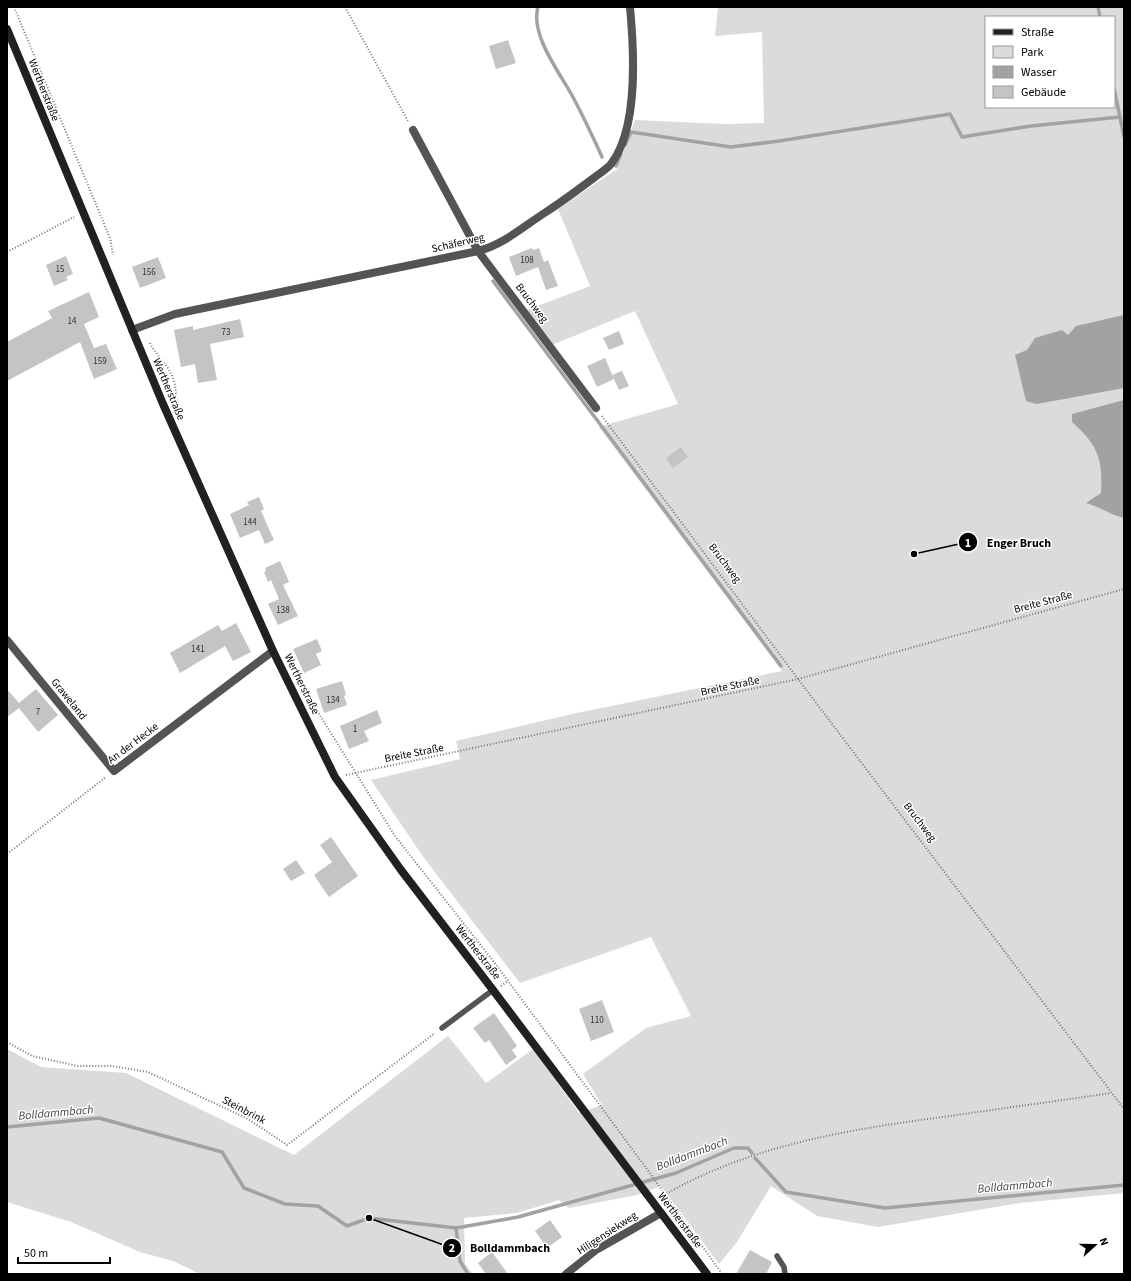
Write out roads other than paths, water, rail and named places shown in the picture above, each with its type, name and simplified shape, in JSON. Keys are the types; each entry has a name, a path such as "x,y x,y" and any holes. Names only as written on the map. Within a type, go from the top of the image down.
{"main road":[{"name":"Wertherstraße","path":"7,29 132,330 273,651 335,777 401,870 707,1274"}],"street":[{"name":"Schäferweg","path":"132,330 175,314 478,251 497,244 579,189 611,164 621,148 627,132 631,106 633,36 630,7"},
{"name":"Bruchweg","path":"413,130 478,251 596,408"},
{"name":"Graweland","path":"7,640 114,772"},
{"name":"An der Hecke","path":"114,772 273,651"},
{"name":"Hiligensiekweg","path":"566,1274 613,1240 662,1213"}],"lane":[{"path":"442,1028 493,990"},
{"path":"777,1256 784,1267 785,1274"}],"water":[{"path":"1124,315 1124,388 1037,404 1026,401 1015,355 1027,350 1035,338 1062,330 1068,335 1076,326"},
{"path":"1124,400 1124,518 1086,503 1101,493 1100,462 1097,453 1088,438 1072,422 1072,414"}],"waterway":[{"path":"538,7 538,30 542,42 578,106 602,157"},
{"path":"1098,7 1100,16"},
{"path":"1115,93 1124,137"},
{"path":"625,145 631,132 731,147 779,141 950,114 962,137 1031,126 1120,117"},
{"path":"616,166 621,154"},
{"path":"493,281 781,666"},
{"name":"Bolldammbach","path":"7,1127 99,1118 222,1152 244,1188 285,1204 318,1206 347,1226 369,1218 456,1228 518,1217 676,1173 734,1148 748,1148 752,1153"},
{"name":"Bolldammbach","path":"755,1158 786,1192 885,1208 1124,1185"},
{"path":"456,1228 460,1261 468,1274"}],"place":[{"name":"Enger Bruch","path":"914,554"},
{"name":"Bolldammbach","path":"369,1218"}]}
